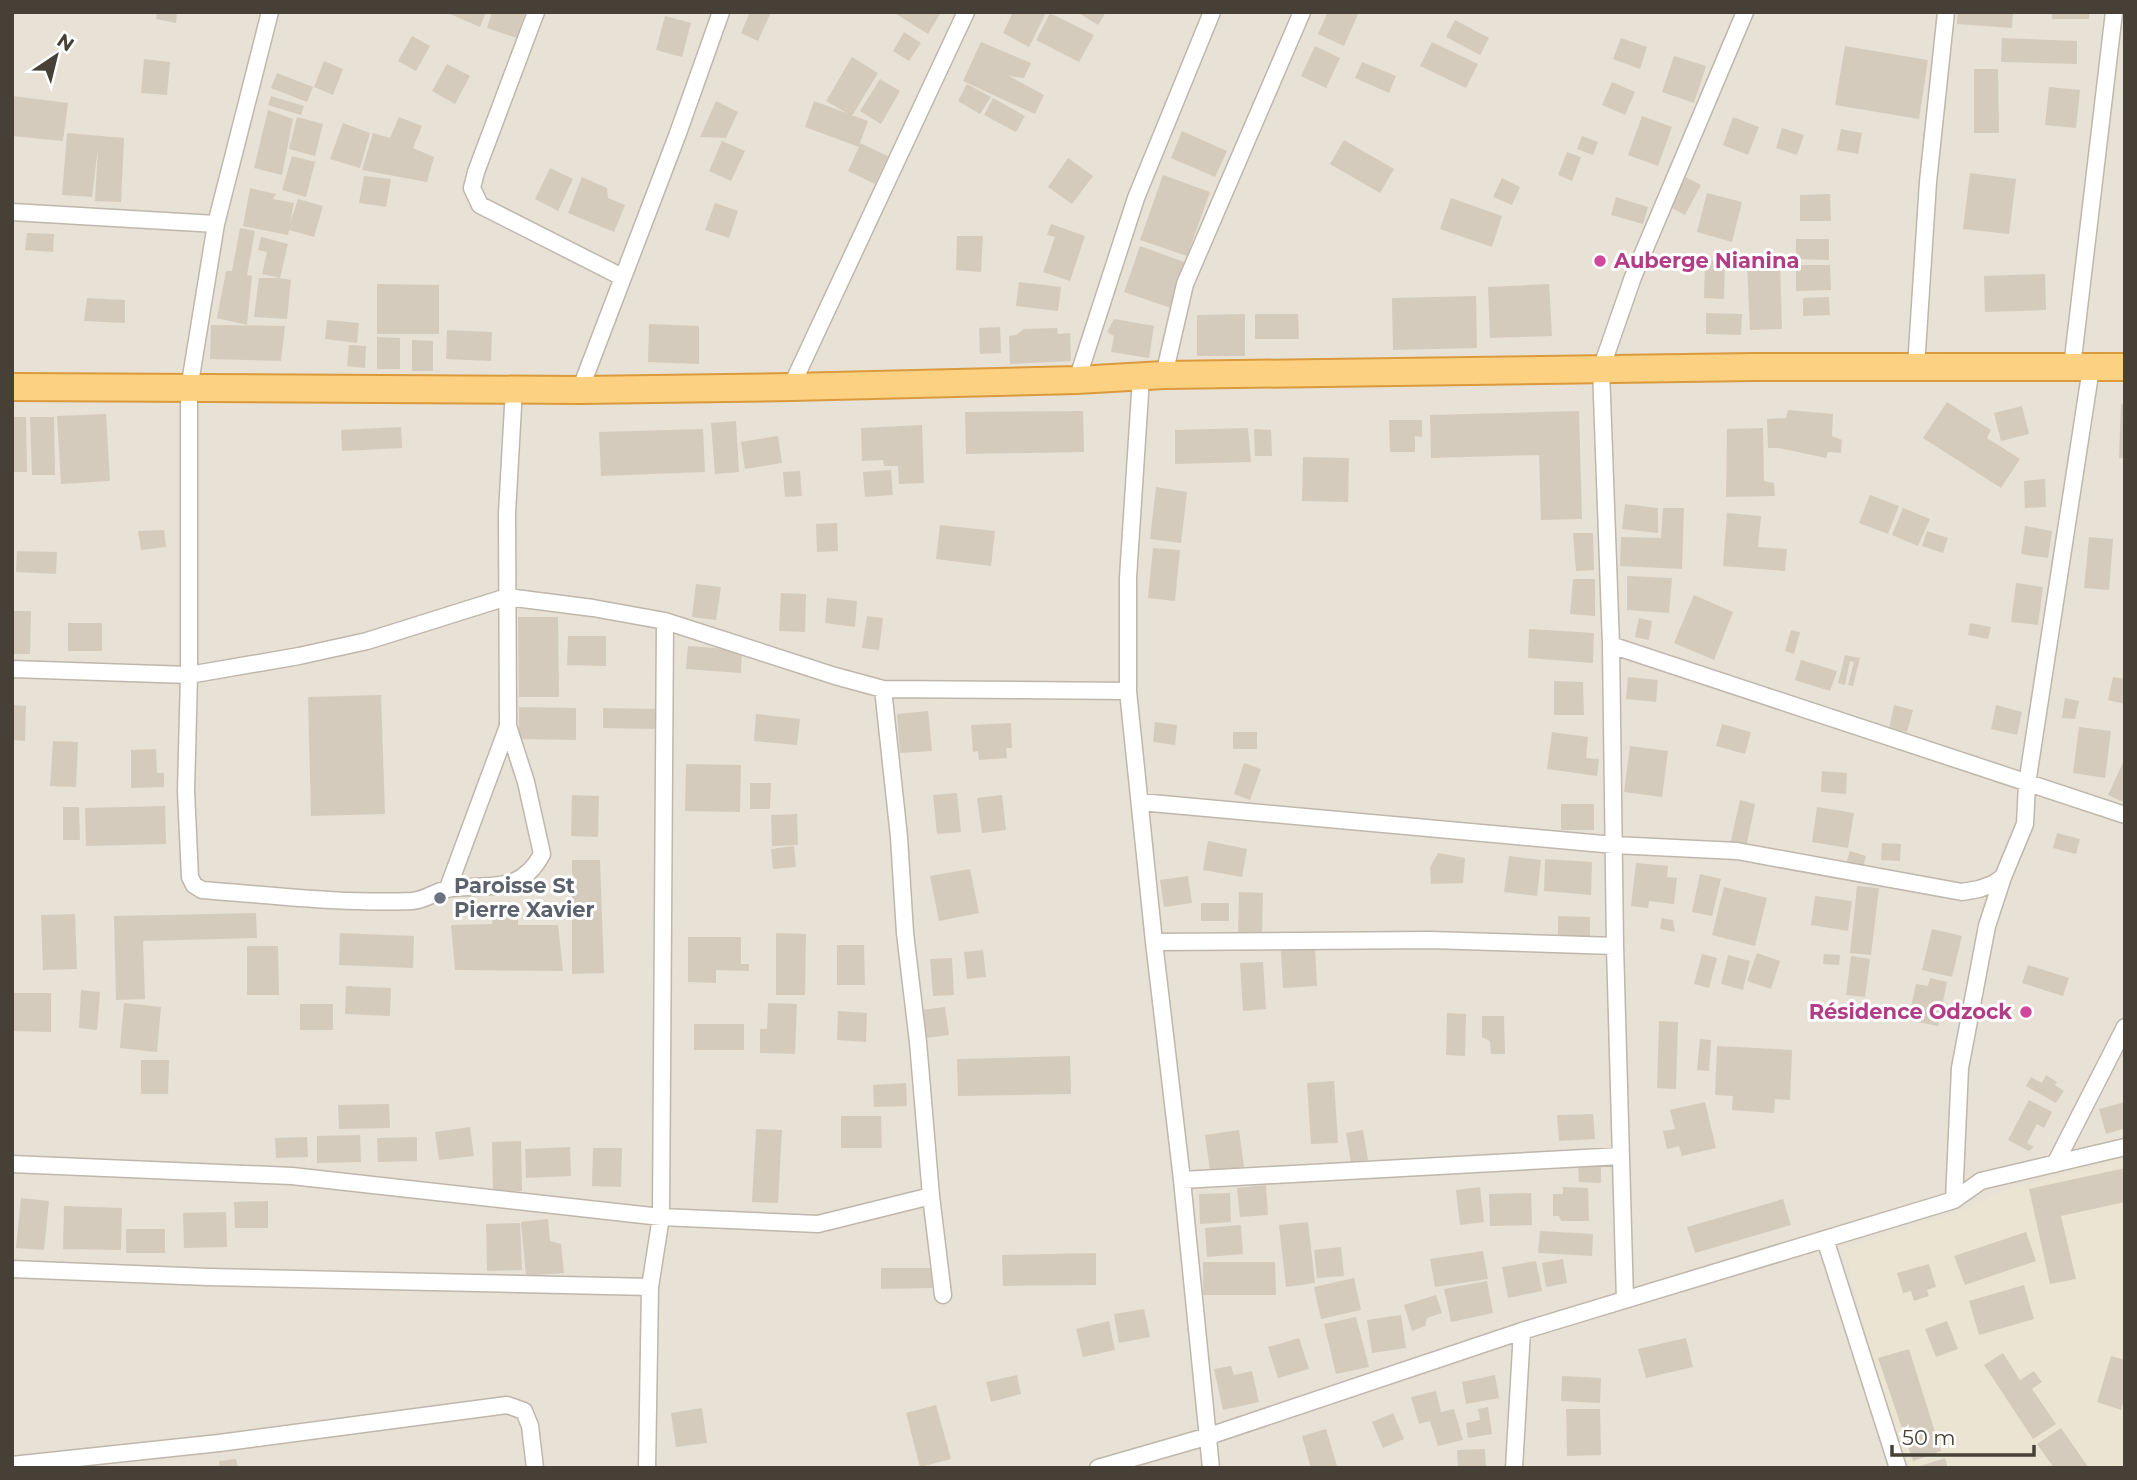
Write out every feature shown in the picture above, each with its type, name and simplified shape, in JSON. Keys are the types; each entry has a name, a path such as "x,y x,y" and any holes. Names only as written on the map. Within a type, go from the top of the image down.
{"highway":[{"path":"12,387 580,390 1601,369 2125,367"}],"street":[{"path":"270,12 216,224 189,389 189,675 186,791 190,877 194,885 202,890 348,901 414,901 448,888 488,886 523,879 534,868 542,855 526,782 508,726 507,513 513,389"},
{"path":"536,12 472,188 480,205 622,277"},
{"path":"580,390 677,136 721,12"},
{"path":"791,387 965,12"},
{"path":"1077,380 1136,198 1212,12"},
{"path":"1211,1468 1128,691 1128,578 1152,377 1185,284 1302,12"},
{"path":"1625,1300 1615,946 1611,645 1601,369 1633,277 1745,12"},
{"path":"1916,368 1928,182 1947,12"},
{"path":"1954,1200 1960,1068 1987,926 2003,877 2025,824 2027,784 2081,367 2114,12"},
{"path":"12,212 216,224"},
{"path":"12,669 189,675 367,641 506,597 593,608 664,621 835,677 883,689 1128,691"},
{"path":"647,1468 650,1287 661,1217 664,621"},
{"path":"1611,645 2125,815"},
{"path":"883,689 931,1196 943,1295"},
{"path":"448,888 508,726"},
{"path":"1140,802 1614,845 1737,851 1962,892 1993,884 2003,877"},
{"path":"1154,942 1430,940 1615,946"},
{"path":"2055,1164 2125,1027"},
{"path":"1098,1468 1209,1436 1522,1331 1954,1200 1981,1181 2125,1147"},
{"path":"1182,1180 1621,1156"},
{"path":"12,1164 292,1176 661,1217 818,1224 931,1196"},
{"path":"1825,1239 1898,1468"},
{"path":"12,1269 208,1277 650,1287"},
{"path":"1514,1468 1522,1331"},
{"path":"12,1465 219,1443 507,1405 524,1411 530,1426 535,1468"}],"shaded area":[{"path":"12,12 2125,12 2125,1468 12,1468"},
{"path":"2125,1158 2125,1468 1908,1468 1870,1353 1844,1248 1962,1210 2005,1190"}],"building":[{"path":"157,12 177,12 176,23 156,19"},
{"path":"450,12 486,12 480,27"},
{"path":"492,12 525,12 517,38 487,28"},
{"path":"750,12 771,12 758,41 741,33"},
{"path":"893,12 938,12 940,14 928,34"},
{"path":"1013,12 1041,12 1045,15 1029,47 1003,33"},
{"path":"1077,12 1106,12 1098,25"},
{"path":"1328,12 1359,12 1344,46 1318,34"},
{"path":"1958,12 2013,13 2012,28 1957,24"},
{"path":"2052,12 2089,12 2089,19 2052,19"},
{"path":"1050,13 1094,35 1079,62 1036,40"},
{"path":"665,16 691,23 682,57 656,50"},
{"path":"1455,20 1489,38 1480,55 1446,37"},
{"path":"904,32 921,43 909,61 893,51"},
{"path":"412,36 430,46 416,71 398,61"},
{"path":"1621,38 1647,47 1640,69 1613,59"},
{"path":"2002,38 2077,41 2077,64 2001,62"},
{"path":"981,42 1031,63 1024,78 1009,76 1044,95 1035,114 963,81"},
{"path":"1432,42 1478,64 1466,88 1420,66"},
{"path":"1315,46 1340,58 1326,88 1301,76"},
{"path":"1845,46 1928,60 1919,119 1835,105"},
{"path":"1674,56 1706,66 1694,103 1662,92"},
{"path":"852,57 878,73 852,116 826,101"},
{"path":"144,59 170,62 167,95 141,93"},
{"path":"324,61 343,69 333,95 314,87"},
{"path":"1362,62 1396,76 1389,93 1355,78"},
{"path":"447,64 470,76 455,104 432,91"},
{"path":"1974,69 1998,69 1999,133 1974,133"},
{"path":"277,73 313,87 307,102 271,88"},
{"path":"880,79 900,91 881,124 860,111"},
{"path":"1612,82 1635,92 1625,115 1602,105"},
{"path":"967,84 991,97 980,114 958,101"},
{"path":"2049,87 2080,90 2076,128 2045,125"},
{"path":"12,96 68,103 63,141 12,136"},
{"path":"271,96 304,106 301,115 268,105"},
{"path":"993,98 1025,116 1016,132 984,115"},
{"path":"716,101 738,112 726,138 700,137"},
{"path":"814,101 868,121 860,143 888,156 875,184 848,171 859,147 805,127"},
{"path":"268,110 293,119 282,175 254,168"},
{"path":"1642,116 1672,127 1658,166 1628,155"},
{"path":"297,117 323,124 315,156 289,149"},
{"path":"399,117 422,126 413,148 434,157 427,182 362,170 373,133 390,138"},
{"path":"1733,117 1759,127 1748,155 1723,145"},
{"path":"343,123 370,133 360,168 330,159"},
{"path":"1782,128 1804,135 1797,155 1776,148"},
{"path":"1841,129 1862,133 1858,154 1837,150"},
{"path":"1182,131 1227,151 1215,177 1171,158"},
{"path":"67,133 124,138 121,202 95,201 98,148 92,197 62,195"},
{"path":"1582,136 1598,142 1593,155 1577,149"},
{"path":"1344,140 1394,169 1380,193 1330,164"},
{"path":"722,141 745,151 731,181 709,171"},
{"path":"1567,152 1581,157 1572,181 1558,175"},
{"path":"292,156 315,162 306,197 282,190"},
{"path":"1068,158 1093,176 1072,204 1048,187"},
{"path":"550,168 573,179 558,211 535,199"},
{"path":"1970,173 2016,179 2009,234 1963,229"},
{"path":"1163,175 1210,192 1187,256 1140,240"},
{"path":"364,176 391,179 386,207 359,203"},
{"path":"1684,176 1701,185 1685,215 1668,206"},
{"path":"582,177 607,188 608,198 625,205 614,232 568,213"},
{"path":"1502,178 1520,187 1512,205 1493,197"},
{"path":"250,188 276,194 273,199 294,203 290,223 298,199 323,206 314,237 289,230 288,235 243,226"},
{"path":"1707,193 1742,202 1732,242 1697,232"},
{"path":"1830,194 1831,221 1800,221 1800,195"},
{"path":"1616,197 1648,207 1643,224 1611,215"},
{"path":"1451,198 1502,216 1492,247 1440,229"},
{"path":"715,203 738,211 729,238 705,230"},
{"path":"1051,224 1085,236 1070,281 1043,272 1055,237 1047,235"},
{"path":"240,228 255,231 247,275 252,276 247,325 217,318 226,271 232,271"},
{"path":"27,233 54,234 53,252 25,250"},
{"path":"957,236 983,236 981,272 956,270"},
{"path":"261,237 288,244 280,278 262,274 267,252 258,250"},
{"path":"1796,239 1829,239 1829,260 1796,259"},
{"path":"1140,246 1187,263 1171,308 1124,292"},
{"path":"1705,260 1725,261 1724,299 1704,298"},
{"path":"1780,263 1782,329 1750,330 1747,264"},
{"path":"1796,265 1830,265 1831,290 1796,291"},
{"path":"2045,274 2046,310 1985,312 1984,276"},
{"path":"259,278 291,280 287,319 254,317"},
{"path":"1019,282 1061,287 1058,311 1016,306"},
{"path":"377,284 439,285 439,334 377,334"},
{"path":"1549,284 1552,336 1490,338 1488,287"},
{"path":"1476,296 1477,348 1393,350 1392,298"},
{"path":"1829,297 1830,315 1803,316 1803,298"},
{"path":"87,298 125,300 125,323 84,321"},
{"path":"1706,313 1742,314 1741,335 1706,334"},
{"path":"1245,314 1245,356 1197,356 1197,315"},
{"path":"1255,314 1298,314 1299,339 1255,339"},
{"path":"1114,319 1154,326 1149,358 1111,352 1114,336 1107,332"},
{"path":"327,320 359,323 357,343 325,339"},
{"path":"649,324 699,326 699,364 648,362"},
{"path":"211,325 285,326 281,361 210,359"},
{"path":"1000,327 1001,353 980,354 979,328"},
{"path":"1057,328 1058,334 1070,333 1071,361 1010,364 1009,336 1024,329"},
{"path":"447,330 492,332 491,361 446,359"},
{"path":"377,337 400,338 400,369 377,369"},
{"path":"412,340 433,341 433,371 412,371"},
{"path":"349,345 366,346 365,368 347,366"},
{"path":"1947,402 1991,430 1987,438 2020,459 2001,488 1923,438"},
{"path":"2121,404 2125,404 2125,458 2119,458"},
{"path":"2022,406 2029,434 2001,441 1994,413"},
{"path":"1788,410 1833,414 1832,436 1842,440 1841,453 1828,452 1826,458 1768,448 1767,419 1786,418"},
{"path":"1083,411 1084,452 966,454 965,412"},
{"path":"1579,411 1582,519 1541,520 1539,455 1431,458 1430,415"},
{"path":"106,414 110,481 61,484 57,416"},
{"path":"12,417 26,417 27,472 12,472"},
{"path":"30,417 54,417 55,475 32,475"},
{"path":"1389,420 1422,420 1422,437 1415,436 1415,452 1390,452"},
{"path":"736,421 739,472 715,474 711,423"},
{"path":"922,425 924,483 899,484 898,466 884,466 883,460 862,461 861,428"},
{"path":"401,427 402,448 342,451 341,430"},
{"path":"1248,428 1251,462 1175,464 1175,430"},
{"path":"1763,428 1764,481 1774,483 1775,496 1726,497 1727,429"},
{"path":"703,429 705,472 601,476 599,432"},
{"path":"1254,429 1271,430 1272,456 1255,456"},
{"path":"778,436 782,463 745,469 741,442"},
{"path":"1303,457 1349,458 1348,502 1302,501"},
{"path":"891,470 893,495 865,497 863,472"},
{"path":"800,471 802,496 785,497 783,472"},
{"path":"2045,479 2046,507 2025,508 2024,481"},
{"path":"1156,487 1187,492 1181,543 1150,539"},
{"path":"1870,495 1899,506 1888,534 1859,523"},
{"path":"1625,504 1658,508 1658,533 1622,529"},
{"path":"1663,508 1684,508 1682,569 1620,566 1621,537 1661,538"},
{"path":"1903,508 1930,519 1918,546 1892,535"},
{"path":"1727,513 1761,516 1758,547 1787,549 1785,571 1723,566"},
{"path":"837,523 838,551 817,552 816,524"},
{"path":"940,525 995,531 991,566 936,559"},
{"path":"2025,526 2052,531 2048,558 2021,554"},
{"path":"164,530 166,547 141,550 138,531"},
{"path":"1927,531 1948,538 1943,553 1922,546"},
{"path":"1573,533 1593,533 1594,570 1576,571"},
{"path":"2089,537 2113,539 2109,590 2084,588"},
{"path":"1153,548 1180,550 1175,601 1148,598"},
{"path":"17,551 57,552 56,574 16,572"},
{"path":"1627,576 1672,578 1669,613 1627,610"},
{"path":"1573,579 1595,579 1595,616 1570,614"},
{"path":"2016,583 2043,587 2038,625 2011,622"},
{"path":"696,584 721,587 716,620 692,617"},
{"path":"781,593 806,594 805,632 779,631"},
{"path":"1694,595 1733,612 1714,660 1674,643"},
{"path":"827,598 857,601 855,627 825,623"},
{"path":"12,611 31,611 30,654 12,654"},
{"path":"867,616 883,618 879,650 862,648"},
{"path":"518,617 558,617 559,697 519,697"},
{"path":"1639,618 1652,621 1649,640 1635,637"},
{"path":"68,623 102,623 102,651 68,651"},
{"path":"1970,623 1991,627 1988,639 1968,635"},
{"path":"1529,629 1594,633 1593,663 1528,658"},
{"path":"1791,630 1800,632 1794,654 1785,651"},
{"path":"568,636 606,636 606,666 567,665"},
{"path":"688,646 742,650 741,673 686,669"},
{"path":"1845,655 1860,658 1853,686 1848,685 1854,662 1850,661 1845,685 1838,683"},
{"path":"1801,660 1837,671 1830,691 1795,680"},
{"path":"1628,677 1658,680 1656,702 1626,699"},
{"path":"2113,677 2125,679 2125,704 2108,700"},
{"path":"1554,681 1583,682 1584,715 1554,715"},
{"path":"381,695 385,814 311,816 308,697"},
{"path":"2065,698 2079,701 2075,719 2062,718"},
{"path":"12,705 26,706 25,741 12,740"},
{"path":"1894,705 1913,710 1907,732 1889,729"},
{"path":"1996,705 2022,712 2017,735 1991,729"},
{"path":"519,707 576,708 576,740 519,739"},
{"path":"603,708 657,709 657,729 603,728"},
{"path":"928,711 932,751 900,753 897,714"},
{"path":"756,714 800,719 797,745 754,741"},
{"path":"1155,722 1177,725 1175,745 1153,742"},
{"path":"1011,723 1012,748 1006,748 1007,758 979,760 978,751 973,752 971,725"},
{"path":"1722,724 1751,732 1745,754 1716,746"},
{"path":"2079,727 2111,731 2105,778 2073,773"},
{"path":"1233,732 1257,732 1257,749 1233,749"},
{"path":"1552,732 1588,737 1586,758 1599,759 1597,776 1547,769"},
{"path":"53,741 78,742 76,787 50,786"},
{"path":"1630,746 1668,751 1662,797 1624,792"},
{"path":"156,749 157,773 164,773 164,787 131,788 131,750"},
{"path":"2125,758 2125,803 2108,795"},
{"path":"1244,763 1261,769 1250,800 1234,794"},
{"path":"686,764 741,765 740,812 685,811"},
{"path":"1822,771 1847,773 1846,794 1821,792"},
{"path":"750,783 771,783 770,809 750,809"},
{"path":"957,793 961,832 937,834 933,795"},
{"path":"572,795 599,796 598,837 571,836"},
{"path":"1002,795 1006,830 982,833 977,798"},
{"path":"1740,800 1755,804 1746,848 1730,845"},
{"path":"1561,804 1594,804 1594,830 1561,830"},
{"path":"165,806 166,844 86,846 85,808"},
{"path":"63,807 79,807 80,840 63,840"},
{"path":"1817,807 1854,813 1848,848 1812,842"},
{"path":"797,814 798,845 772,846 771,815"},
{"path":"2057,833 2080,839 2076,854 2053,848"},
{"path":"1208,841 1247,849 1242,877 1203,870"},
{"path":"1882,843 1901,844 1900,861 1881,860"},
{"path":"794,846 796,867 773,869 771,849"},
{"path":"1850,851 1866,856 1862,872 1845,867"},
{"path":"1438,853 1465,858 1463,883 1431,884 1430,867"},
{"path":"1509,856 1541,860 1537,896 1504,892"},
{"path":"1545,859 1592,862 1591,895 1544,891"},
{"path":"572,860 600,860 604,973 572,974"},
{"path":"1636,863 1668,866 1667,877 1677,878 1674,904 1649,901 1648,908 1631,906"},
{"path":"970,869 979,913 939,921 930,876"},
{"path":"1700,874 1721,879 1712,916 1692,912"},
{"path":"1188,876 1192,903 1164,907 1160,880"},
{"path":"1857,886 1879,888 1871,955 1850,953"},
{"path":"1724,887 1767,898 1755,946 1712,935"},
{"path":"1239,892 1263,893 1262,934 1238,933"},
{"path":"1815,896 1852,901 1848,931 1811,925"},
{"path":"1201,903 1229,903 1229,921 1201,921"},
{"path":"494,912 518,914 518,925 558,925 563,971 455,970 451,925 492,924"},
{"path":"256,913 257,938 143,941 145,999 116,1000 114,916"},
{"path":"75,914 77,969 43,970 41,915"},
{"path":"1558,916 1590,917 1590,938 1558,938"},
{"path":"1662,918 1673,920 1675,932 1660,929"},
{"path":"1932,929 1962,936 1952,977 1922,970"},
{"path":"340,933 414,936 413,968 339,965"},
{"path":"776,933 806,934 805,995 776,995"},
{"path":"688,937 741,937 741,964 749,964 749,971 716,970 716,983 688,982"},
{"path":"837,945 864,945 865,985 837,985"},
{"path":"247,946 278,946 279,995 247,995"},
{"path":"1315,949 1317,986 1283,988 1281,951"},
{"path":"983,950 986,977 967,979 964,952"},
{"path":"1757,953 1780,961 1771,989 1747,981"},
{"path":"1702,954 1717,958 1709,988 1694,984"},
{"path":"1824,954 1840,955 1839,965 1823,964"},
{"path":"1728,955 1750,961 1743,990 1721,984"},
{"path":"1851,956 1870,959 1865,997 1846,995"},
{"path":"952,958 954,995 933,996 930,959"},
{"path":"1263,962 1266,1009 1243,1011 1240,963"},
{"path":"2028,965 2069,978 2063,996 2022,983"},
{"path":"1930,978 1947,982 1938,1026 1908,1020 1916,984 1928,986"},
{"path":"346,986 391,988 390,1016 345,1014"},
{"path":"81,990 100,992 97,1030 79,1028"},
{"path":"12,993 51,993 51,1032 12,1031"},
{"path":"124,1003 161,1007 157,1052 120,1048"},
{"path":"768,1003 797,1004 795,1054 760,1053 760,1029 767,1029"},
{"path":"300,1004 333,1004 333,1030 300,1030"},
{"path":"945,1007 949,1035 926,1038 922,1010"},
{"path":"838,1011 867,1013 866,1042 837,1040"},
{"path":"1447,1013 1466,1014 1465,1056 1446,1055"},
{"path":"1482,1016 1504,1016 1505,1054 1491,1054 1490,1041 1482,1037"},
{"path":"1659,1021 1678,1022 1676,1089 1657,1088"},
{"path":"694,1024 744,1024 744,1050 694,1050"},
{"path":"1700,1039 1711,1040 1709,1071 1697,1070"},
{"path":"1717,1046 1792,1050 1790,1100 1775,1099 1774,1113 1732,1110 1733,1096 1715,1095"},
{"path":"1070,1056 1071,1094 958,1096 957,1059"},
{"path":"141,1060 169,1060 168,1094 141,1094"},
{"path":"2046,1075 2064,1091 2056,1103 2026,1086 2031,1077 2042,1083"},
{"path":"1334,1081 1338,1143 1311,1144 1307,1083"},
{"path":"906,1083 907,1106 874,1107 873,1085"},
{"path":"2029,1100 2052,1112 2044,1128 2037,1124 2027,1143 2034,1147 2029,1151 2008,1140"},
{"path":"1705,1102 1716,1148 1682,1156 1679,1146 1667,1149 1663,1131 1675,1129 1670,1110"},
{"path":"2125,1102 2125,1128 2106,1134 2099,1109"},
{"path":"389,1104 390,1128 339,1129 338,1105"},
{"path":"1593,1114 1595,1139 1559,1141 1557,1115"},
{"path":"841,1116 881,1116 882,1148 841,1148"},
{"path":"470,1127 474,1156 439,1160 435,1132"},
{"path":"756,1129 782,1130 778,1203 752,1202"},
{"path":"1239,1130 1244,1167 1210,1171 1205,1135"},
{"path":"1363,1130 1368,1160 1351,1163 1346,1133"},
{"path":"360,1135 361,1162 317,1163 317,1136"},
{"path":"307,1137 308,1157 276,1158 275,1138"},
{"path":"417,1137 417,1161 378,1162 377,1138"},
{"path":"521,1141 522,1191 493,1191 492,1142"},
{"path":"570,1147 571,1176 526,1178 525,1149"},
{"path":"593,1148 622,1148 621,1187 592,1186"},
{"path":"1601,1165 1601,1183 1579,1182 1578,1166"},
{"path":"2125,1168 2125,1202 2061,1216 2076,1279 2050,1284 2029,1189"},
{"path":"1266,1185 1268,1215 1240,1217 1237,1188"},
{"path":"1480,1187 1484,1222 1460,1225 1456,1190"},
{"path":"1563,1187 1588,1188 1589,1221 1561,1221 1559,1216 1553,1216 1553,1194 1563,1194"},
{"path":"1230,1193 1231,1222 1200,1224 1199,1194"},
{"path":"1531,1193 1532,1225 1490,1226 1489,1194"},
{"path":"21,1198 49,1201 44,1250 16,1248"},
{"path":"1783,1199 1791,1225 1695,1253 1687,1227"},
{"path":"268,1201 268,1228 235,1228 234,1202"},
{"path":"64,1206 122,1208 121,1250 63,1249"},
{"path":"226,1212 227,1247 184,1248 183,1213"},
{"path":"548,1219 550,1241 561,1244 564,1273 526,1276 521,1222"},
{"path":"1308,1222 1315,1283 1286,1287 1279,1225"},
{"path":"520,1223 522,1270 487,1271 486,1224"},
{"path":"1241,1225 1243,1254 1207,1257 1205,1228"},
{"path":"126,1229 165,1229 165,1253 126,1253"},
{"path":"1540,1231 1593,1234 1592,1256 1538,1253"},
{"path":"2026,1232 2036,1261 1965,1285 1954,1256"},
{"path":"1341,1247 1344,1276 1317,1278 1314,1250"},
{"path":"1483,1251 1488,1279 1435,1287 1430,1259"},
{"path":"1096,1253 1096,1285 1003,1286 1002,1255"},
{"path":"1563,1259 1567,1283 1546,1287 1542,1263"},
{"path":"1536,1261 1542,1291 1508,1298 1502,1267"},
{"path":"1203,1262 1275,1262 1276,1295 1203,1295"},
{"path":"1929,1264 1936,1287 1927,1290 1929,1296 1914,1301 1911,1291 1903,1293 1897,1273"},
{"path":"881,1268 932,1268 932,1288 881,1289"},
{"path":"1354,1278 1361,1310 1321,1319 1314,1287"},
{"path":"1487,1281 1493,1313 1451,1322 1444,1289"},
{"path":"2024,1285 2034,1319 1979,1335 1969,1301"},
{"path":"1436,1295 1442,1313 1427,1318 1425,1326 1412,1331 1404,1305"},
{"path":"1144,1309 1150,1337 1119,1343 1114,1314"},
{"path":"1401,1315 1406,1348 1372,1353 1367,1320"},
{"path":"1356,1317 1369,1367 1336,1374 1324,1324"},
{"path":"1109,1321 1115,1350 1083,1357 1076,1329"},
{"path":"1947,1321 1958,1349 1936,1357 1925,1329"},
{"path":"1299,1338 1309,1369 1278,1378 1268,1347"},
{"path":"1686,1338 1693,1367 1646,1378 1638,1349"},
{"path":"1909,1349 1941,1451 1913,1461 1878,1358"},
{"path":"2003,1353 2020,1380 2034,1371 2042,1382 2032,1389 2056,1424 2033,1439 1984,1365"},
{"path":"2111,1356 2125,1360 2125,1396 2121,1410 2097,1402"},
{"path":"1231,1366 1234,1375 1252,1371 1259,1402 1223,1410 1214,1369"},
{"path":"1017,1375 1021,1394 991,1402 986,1382"},
{"path":"1495,1375 1499,1398 1466,1404 1462,1382"},
{"path":"1562,1376 1601,1378 1600,1403 1561,1401"},
{"path":"1436,1391 1441,1412 1454,1409 1463,1440 1438,1446 1430,1421 1419,1424 1411,1397"},
{"path":"936,1405 951,1459 920,1467 906,1413"},
{"path":"1488,1407 1492,1434 1468,1438 1466,1423 1480,1420 1478,1409"},
{"path":"702,1408 707,1443 676,1447 671,1413"},
{"path":"1566,1409 1600,1409 1601,1455 1567,1456"},
{"path":"1393,1413 1404,1439 1383,1448 1372,1422"},
{"path":"2061,1428 2089,1468 2054,1468 2037,1444"},
{"path":"1326,1429 1337,1466 1311,1468 1302,1436"},
{"path":"1485,1449 1486,1468 1458,1468 1457,1450"},
{"path":"1945,1458 1948,1468 1917,1468 1917,1467"},
{"path":"236,1459 238,1468 220,1468 219,1461"}],"place":[{"name":"Auberge Nianina","path":"1600,261"},
{"name":"Paroisse St Pierre Xavier","path":"440,898"},
{"name":"Résidence Odzock","path":"2026,1012"}]}
